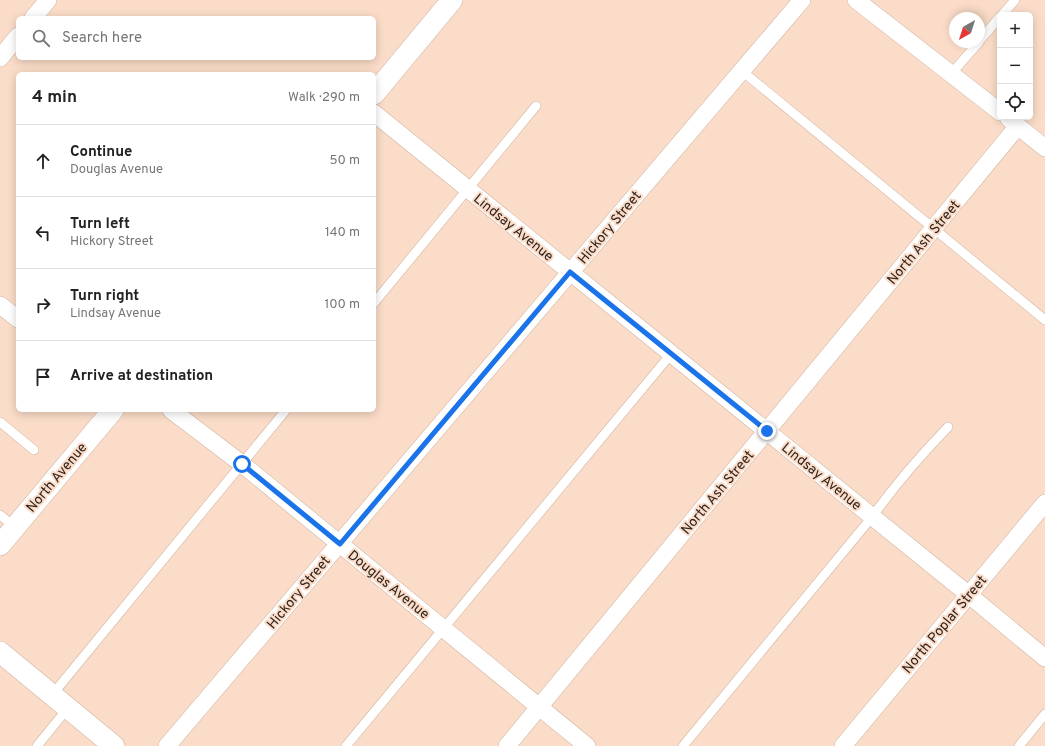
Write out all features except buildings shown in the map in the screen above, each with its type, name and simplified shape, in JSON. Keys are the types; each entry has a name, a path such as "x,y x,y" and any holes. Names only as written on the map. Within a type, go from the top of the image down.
{"street":[{"path":"35,16 48,0"},
{"path":"376,92 452,0"},
{"name":"Hickory Street","path":"167,746 802,0"},
{"path":"856,0 997,110"},
{"path":"0,58 16,38"},
{"name":"Lindsay Avenue","path":"376,115 1045,658"},
{"path":"1012,122 1045,148"},
{"name":"North Ash Street","path":"506,746 934,229 1012,122"},
{"path":"0,305 16,317"},
{"name":"North Avenue","path":"0,545 7,521 111,412"},
{"name":"Douglas Avenue","path":"174,412 242,464 586,746"},
{"name":"North Poplar Street","path":"843,746 1045,503"},
{"path":"0,652 114,746"}],"lane":[{"path":"1004,12 1015,0"},
{"path":"985,35 997,21"},
{"path":"951,74 974,48"},
{"path":"742,71 1045,320"},
{"path":"376,301 536,106"},
{"path":"346,746 671,354"},
{"path":"52,695 284,412"},
{"path":"0,422 34,450"},
{"path":"683,746 872,517 886,498 928,448 948,427"},
{"path":"37,746 68,708"},
{"path":"1019,746 1045,714"}],"route":[{"path":"242,464 340,544 570,272 767,431"}]}
